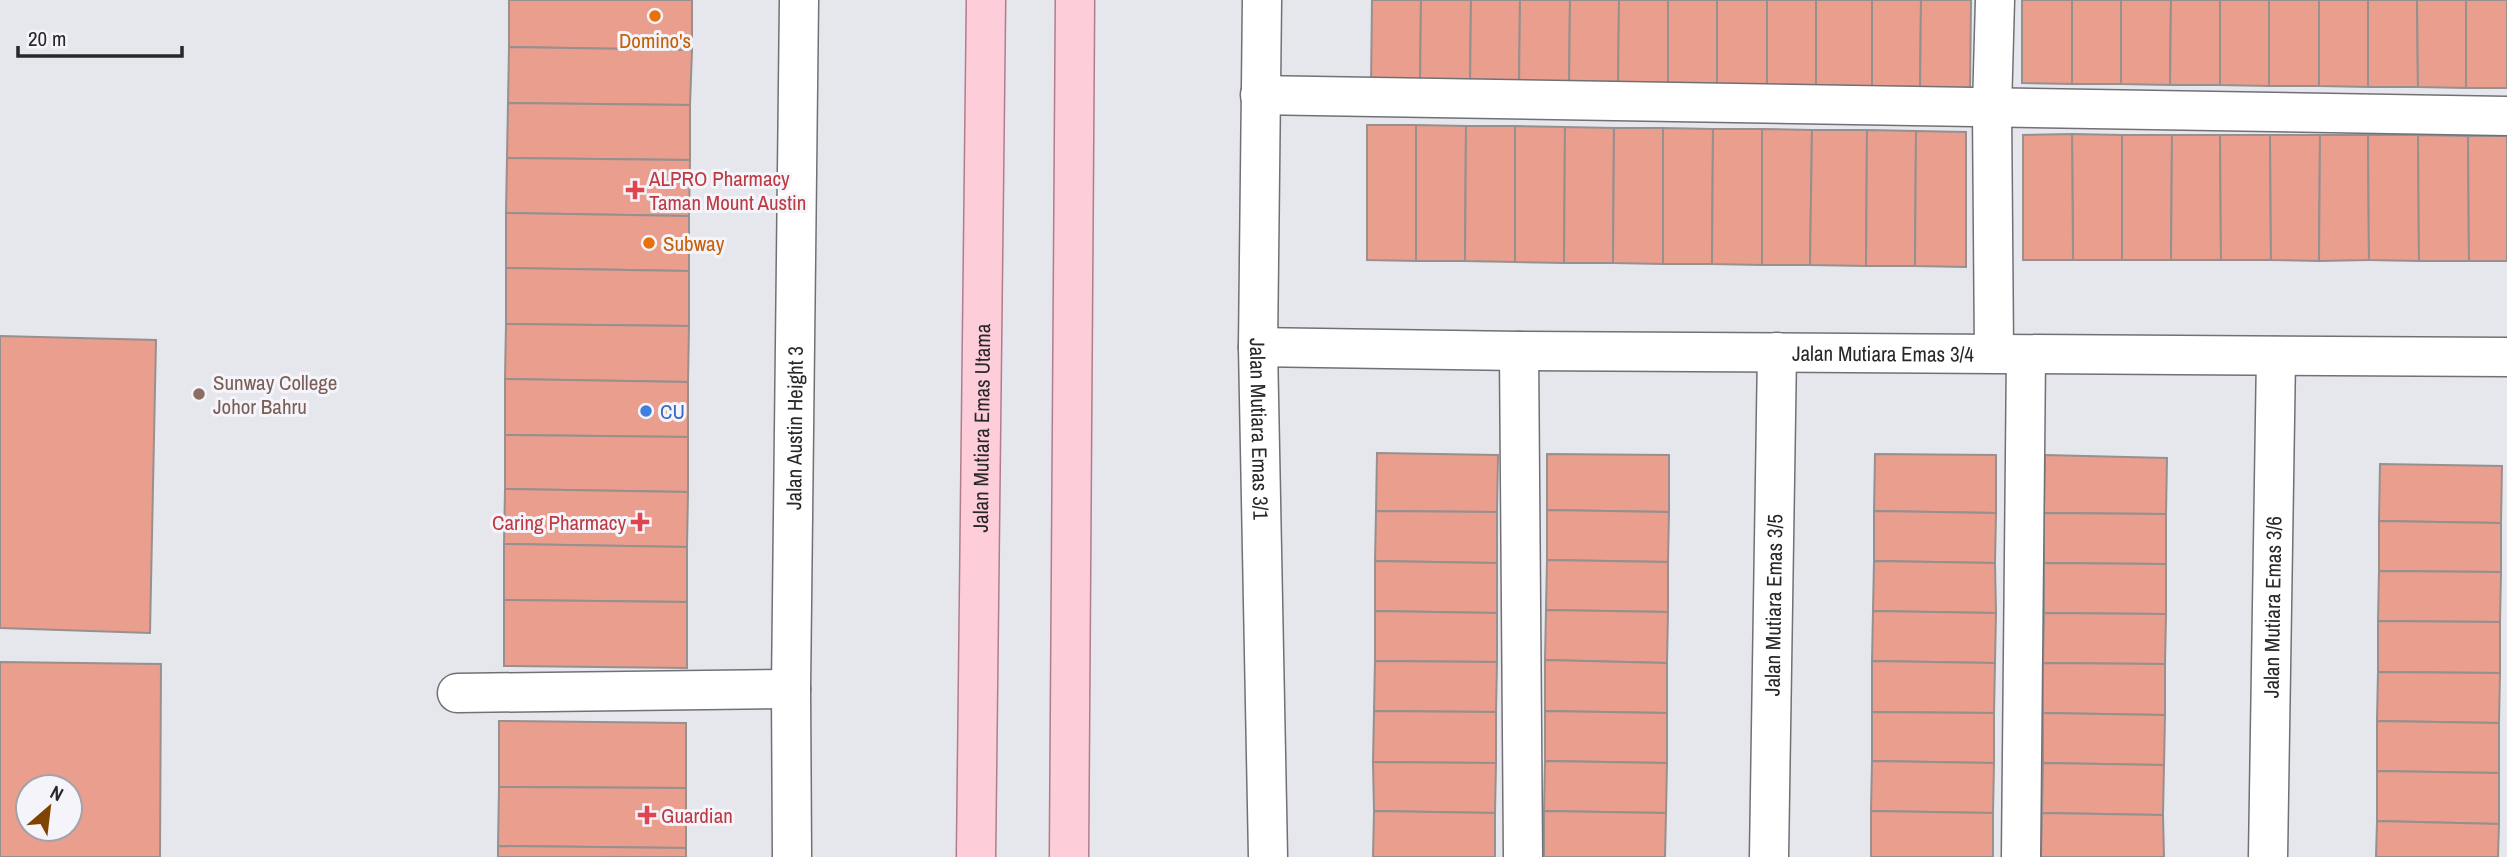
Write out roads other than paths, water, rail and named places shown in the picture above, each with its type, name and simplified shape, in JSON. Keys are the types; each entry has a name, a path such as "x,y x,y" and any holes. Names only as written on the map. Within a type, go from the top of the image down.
{"main road":[{"name":"Jalan Mutiara Emas Utama","path":"976,857 986,0"},
{"path":"1069,857 1075,0"}],"street":[{"name":"Jalan Austin Height 3","path":"792,857 791,689 799,0"},
{"name":"Jalan Mutiara Emas 3/1","path":"1262,0 1258,347 1268,857"},
{"path":"1995,0 1992,108 2010,354 2021,857"},
{"path":"1259,94 2507,116"},
{"name":"Jalan Mutiara Emas 3/4","path":"1258,347 2507,357"},
{"path":"1519,351 1523,857"},
{"name":"Jalan Mutiara Emas 3/5","path":"1769,857 1777,352"},
{"name":"Jalan Mutiara Emas 3/6","path":"2267,857 2276,356"},
{"path":"457,694 791,689"}],"place":[{"name":"Domino's","path":"655,16"},
{"name":"ALPRO Pharmacy Taman Mount Austin","path":"635,190"},
{"name":"Subway","path":"649,243"},
{"name":"Sunway College Johor Bahru","path":"199,394"},
{"name":"CU","path":"646,411"},
{"name":"Caring Pharmacy","path":"640,522"},
{"name":"Guardian","path":"647,815"}]}
